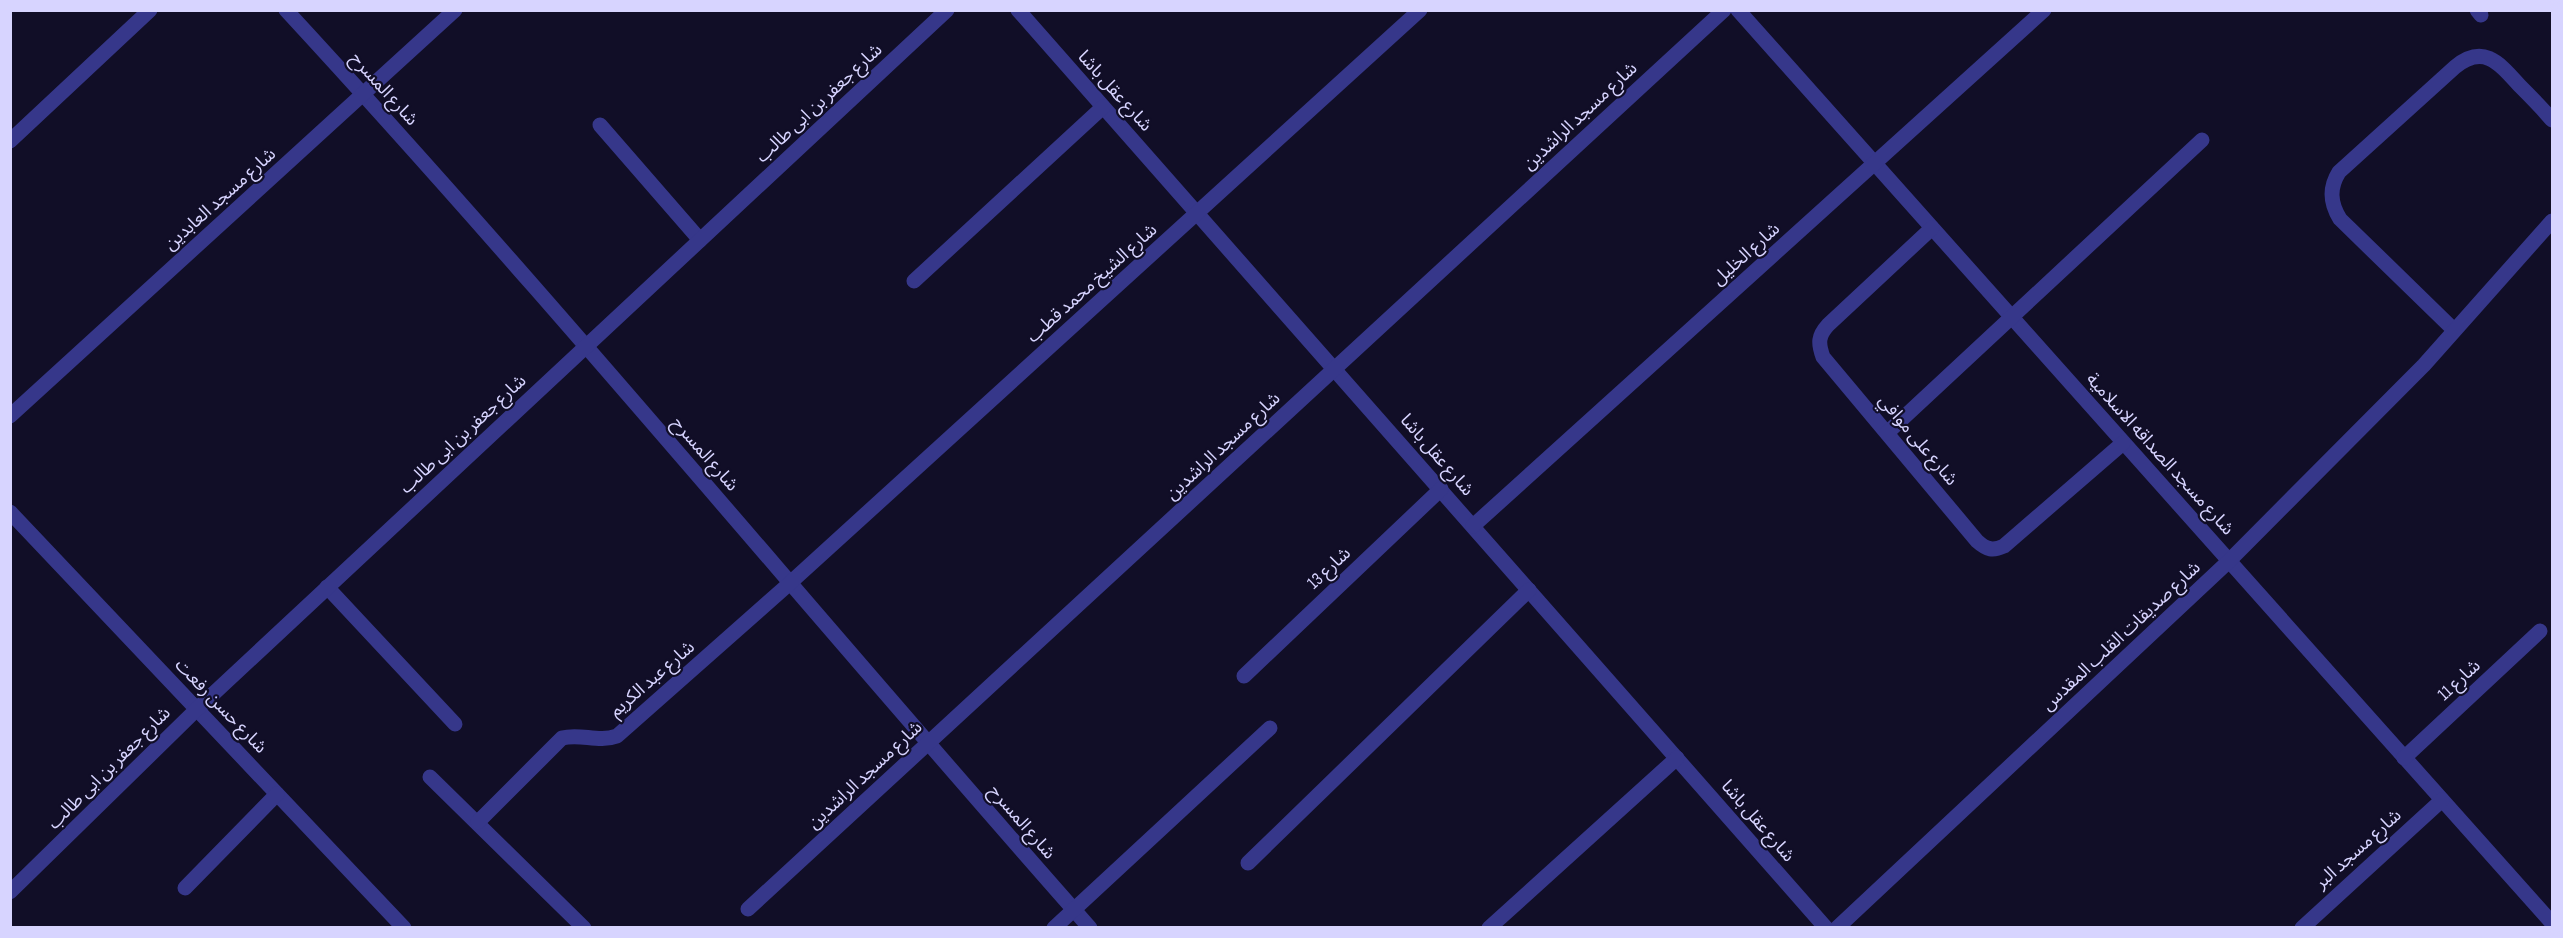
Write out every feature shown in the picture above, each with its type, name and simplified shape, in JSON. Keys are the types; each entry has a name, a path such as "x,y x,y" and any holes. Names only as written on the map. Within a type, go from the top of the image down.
{"street":[{"path":"10,141 150,10"},
{"name":"شارع المسرح","path":"286,10 364,94 586,346 927,744 1090,927"},
{"name":"شارع مسجد العابدين","path":"10,416 455,10"},
{"name":"شارع جعفر بن ابى طالب","path":"10,892 197,709 947,10"},
{"name":"شارع عقل باشا","path":"1018,10 1826,927"},
{"name":"شارع الشيخ محمد قطب","path":"790,583 1420,10"},
{"name":"شارع مسجد الراشدين","path":"748,909 1724,10"},
{"name":"شارع مسجد الصداقه الاسلامية","path":"1737,10 2553,923"},
{"name":"شارع الخليل","path":"1473,526 2044,10"},
{"path":"2454,330 2340,219 2332,200 2334,180 2339,172 2463,61 2472,57 2491,58 2500,64 2553,120"},
{"path":"914,281 1103,107"},
{"path":"600,125 700,240"},
{"path":"1887,433 2202,140"},
{"name":"شارع صديقات القلب المقدس","path":"1837,927 2229,561 2424,365 2553,221"},
{"name":"شارع على موافي","path":"1932,228 1820,334 1819,346 1823,357 1977,542 1985,548 1995,550 2004,546 2123,443"},
{"name":"شارع 13","path":"1244,676 1441,489"},
{"name":"شارع حسن رفعت","path":"10,512 401,927"},
{"name":"شارع عبد الكريم","path":"478,822 562,738 578,736 605,740 617,736 790,583"},
{"path":"327,587 455,724"},
{"path":"1248,863 1530,590"},
{"name":"شارع 11","path":"2404,758 2540,631"},
{"path":"1054,927 1270,728"},
{"path":"1489,927 1677,758"},
{"path":"430,777 584,927"},
{"path":"185,888 278,794"},
{"name":"شارع مسجد البر","path":"2302,927 2442,800"}]}
